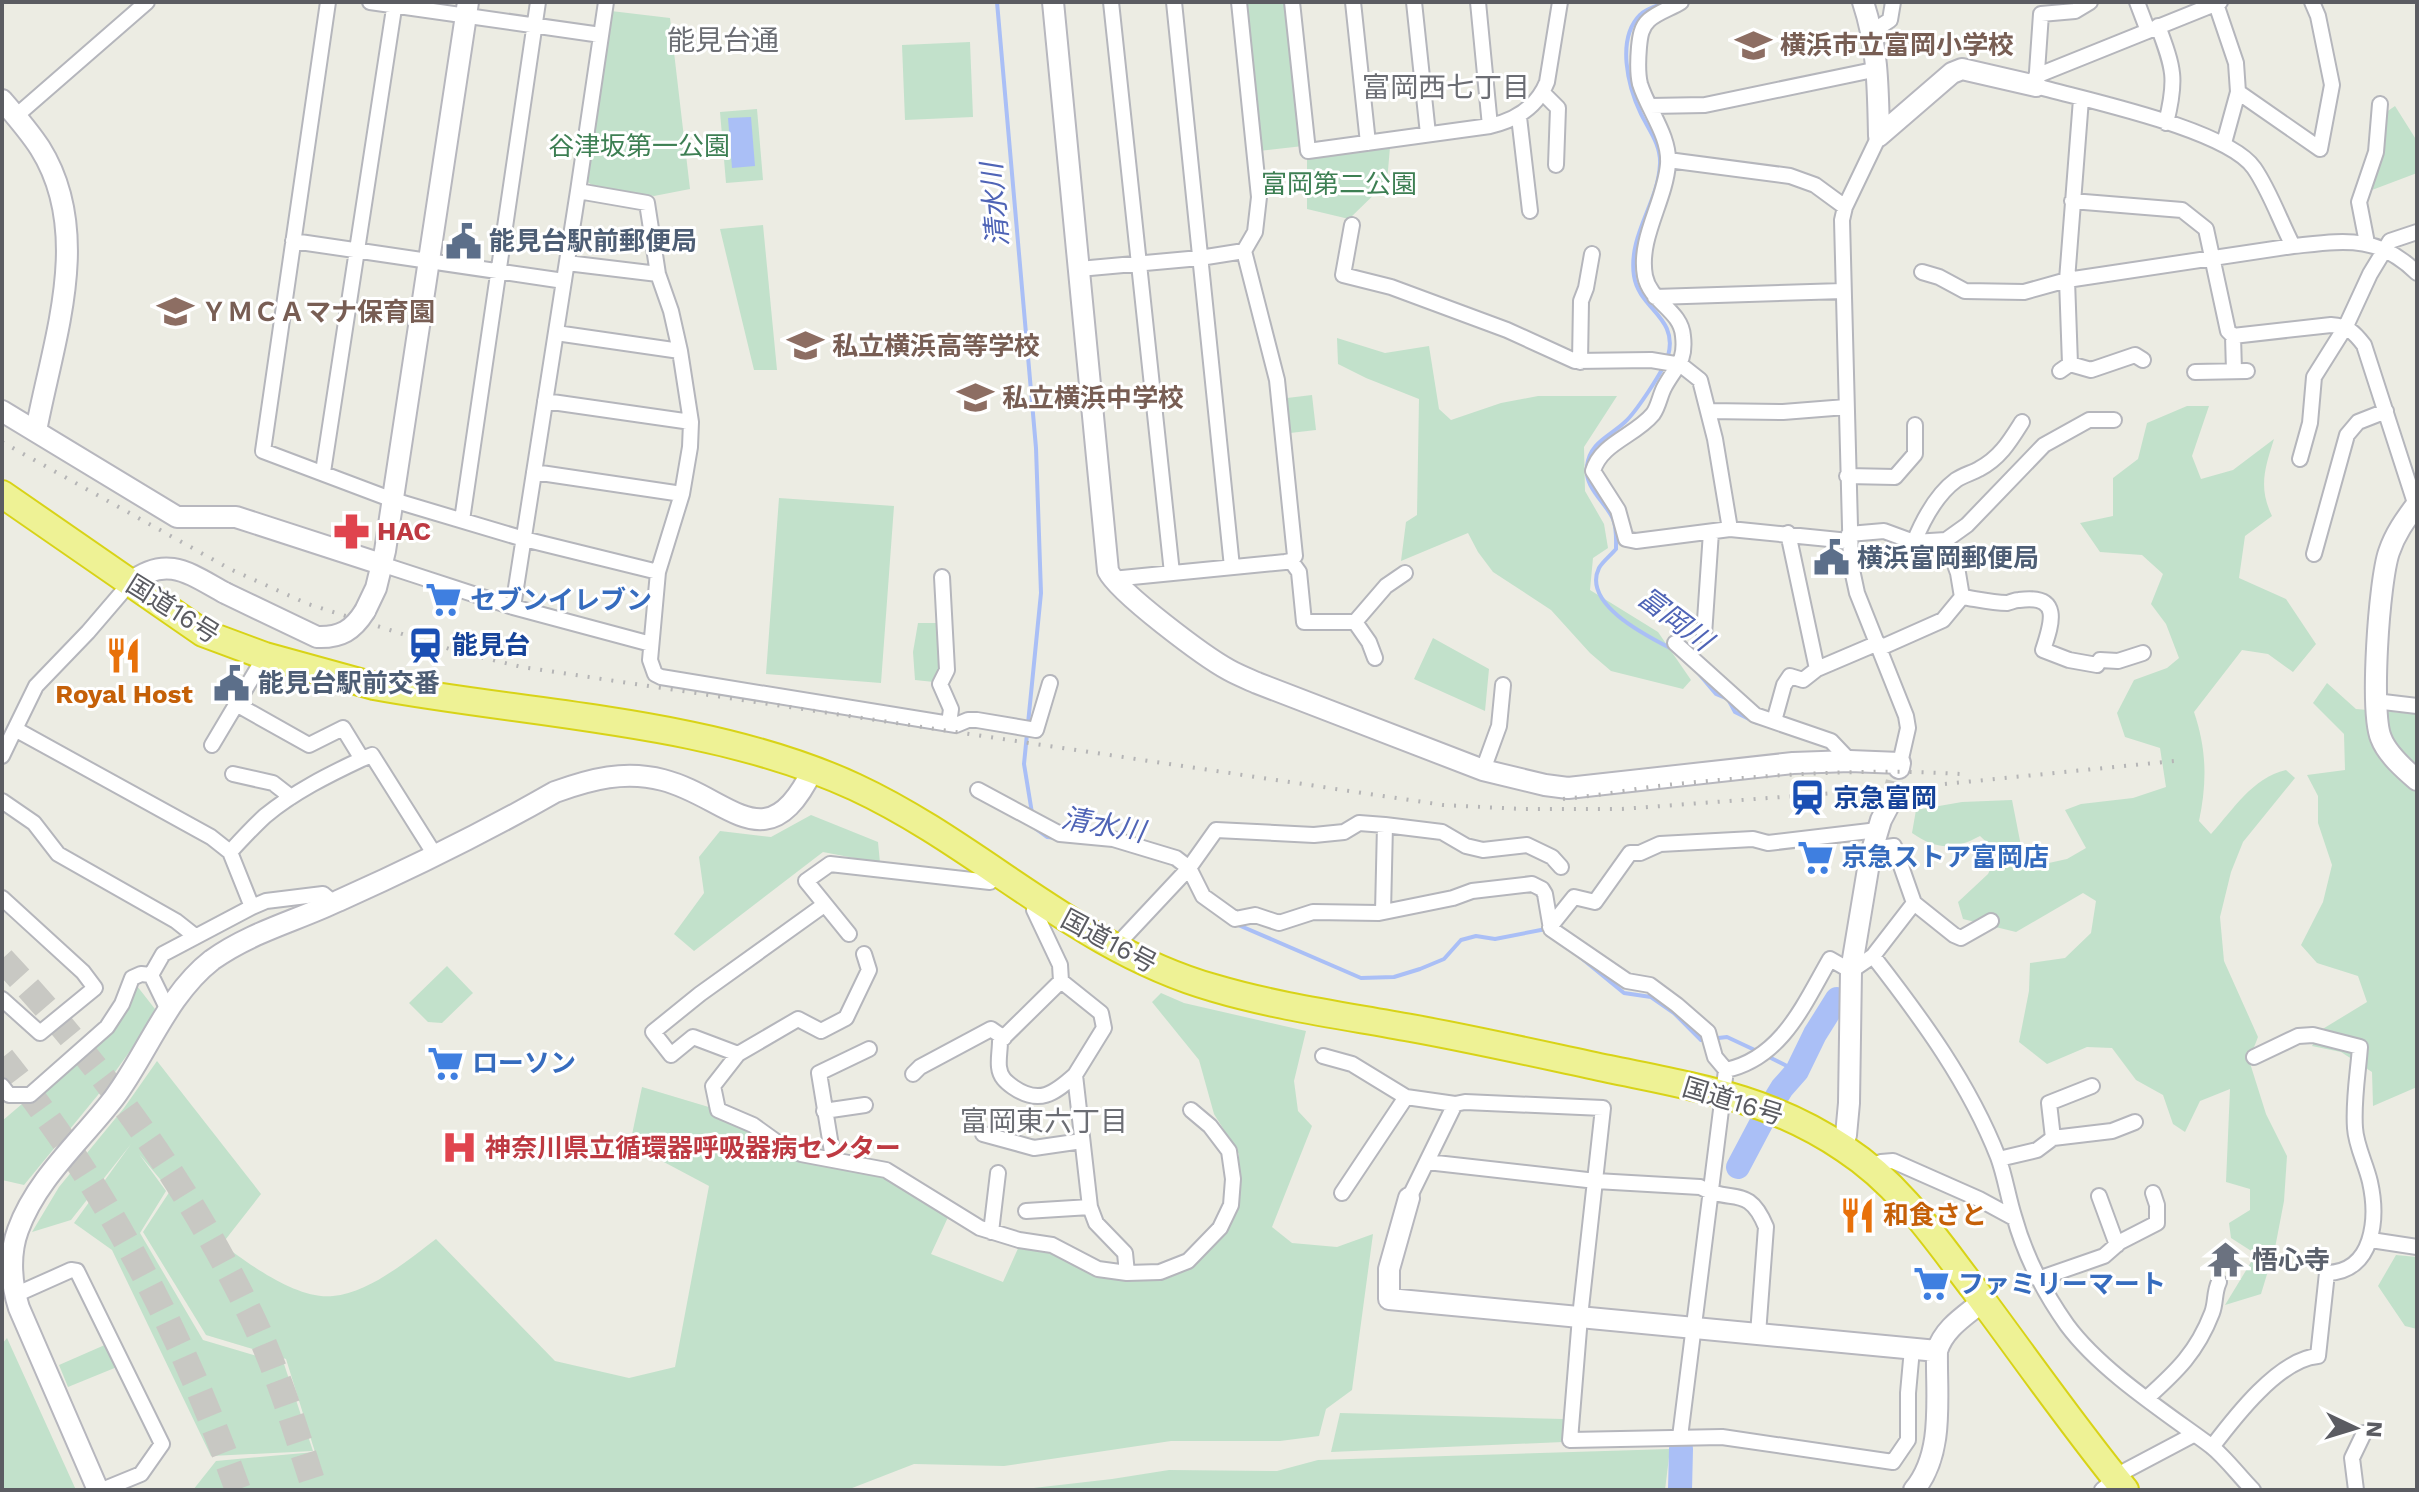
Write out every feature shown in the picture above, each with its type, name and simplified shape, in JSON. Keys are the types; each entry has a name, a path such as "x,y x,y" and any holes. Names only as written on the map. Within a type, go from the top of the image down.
{"highway":[{"name":"国道16号","path":"3,497 203,633 265,656 374,686 659,730 767,754 813,769 898,809 1114,948 1160,970 1210,987 1263,1001 1724,1082 1804,1123 1841,1146 1870,1167 1919,1215 2114,1486"}],"street":[{"path":"16,116 147,2"},
{"path":"328,2 263,451 393,500 524,539 658,572"},
{"path":"370,2 467,9 534,26 601,35"},
{"path":"462,520 538,2"},
{"path":"513,607 606,2"},
{"path":"1053,2 1108,571 1112,579 1168,626 1227,669 1483,770 1545,785 1568,788 1793,763 1850,761 1899,765 1908,728 1857,593 1851,565 1842,220 1845,207 1879,136 1952,73 1962,69 2036,81 2081,99 2197,132 2224,143 2254,167 2293,246"},
{"path":"1111,2 1172,573"},
{"path":"1174,2 1232,567"},
{"path":"1112,579 1291,561 1295,556 1277,380 1244,251 1255,232 1259,197 1239,2"},
{"path":"1292,2 1308,151 1490,126 1519,117 1543,93 1551,68 1560,2"},
{"path":"1353,2 1368,143"},
{"path":"1414,2 1428,134"},
{"path":"1478,2 1490,126"},
{"path":"1681,2 1650,19 1641,31 1638,58 1640,83 1666,147 1668,160 1663,194 1648,235 1645,278 1655,297 1677,318 1683,333 1681,365 1664,386 1653,413 1596,458 1593,471 1618,510 1626,539 1636,541 1730,529 1849,537 1884,531 1914,542 1946,540 1967,525 2044,445 2089,420 2114,420"},
{"path":"1863,2 1873,31 1878,69 1879,136"},
{"path":"1873,31 1890,20 1893,2"},
{"path":"2036,81 2041,14 2075,11 2090,2"},
{"path":"2137,2 2171,60 2174,90 2166,123"},
{"path":"2238,92 2320,149 2332,85 2318,16 2312,2"},
{"path":"2036,81 2153,28 2218,3 2236,63 2238,92 2224,143"},
{"path":"323,472 395,4"},
{"path":"2,756 36,686 142,573 171,567 317,637 341,636 358,623 376,588 393,500 467,9"},
{"path":"1650,106 1705,105 1878,69"},
{"path":"1543,93 1558,108 1556,165"},
{"path":"2081,99 2067,280 2065,367 2091,370 2135,355 2143,360"},
{"path":"2,100 41,150 55,178 65,213 68,248 66,281 36,431"},
{"path":"2367,243 2359,202 2376,152 2380,104"},
{"path":"1519,117 1530,211"},
{"path":"1668,160 1790,176 1815,185 1845,207"},
{"path":"578,191 647,203 658,274 680,351 691,422 690,447 682,494 658,572 650,660 655,674 949,724 977,720 1036,730 1050,683"},
{"path":"2072,201 2182,210 2206,229 2240,371 2195,372"},
{"path":"1352,225 1343,275 1391,287 1507,330 1580,362 1651,360 1681,365 1700,380 1730,529"},
{"path":"2300,459 2310,423 2314,377 2346,326 2385,248 2390,241 2417,232"},
{"path":"293,241 564,281"},
{"path":"1922,272 1965,291 2024,292 2067,280 2335,242 2367,243 2385,248 2417,273"},
{"path":"1079,269 1244,251"},
{"path":"1580,362 1581,301 1592,254"},
{"path":"567,263 658,274"},
{"path":"1655,297 1843,291"},
{"path":"2233,336 2346,326 2364,345 2416,505 2401,525 2388,554 2383,579 2375,701 2377,723 2381,740 2399,764 2417,780"},
{"path":"556,333 680,351"},
{"path":"545,401 691,422"},
{"path":"1708,411 1783,412 1846,407"},
{"path":"2,411 177,517 236,517 513,607 651,644"},
{"path":"2314,554 2347,435 2358,422 2386,411"},
{"path":"1914,542 1922,522 1936,502 1957,479 1982,468 2003,452 2022,422"},
{"path":"1847,476 1895,477 1915,454 1915,425"},
{"path":"534,472 682,494"},
{"path":"1704,635 1711,532"},
{"path":"1788,533 1817,669"},
{"path":"1774,721 1784,685 1790,676 1803,680 1817,669 1943,620 1962,597 1958,573 1946,540"},
{"path":"1291,561 1299,572 1304,622 1355,622 1386,586 1405,573"},
{"path":"942,577 947,670 940,684 951,709 949,724"},
{"path":"1962,597 2007,603 2022,599 2049,606 2053,615 2043,650 2069,660 2097,665 2100,660 2118,661 2143,653"},
{"path":"1355,622 1369,642 1375,658"},
{"path":"1675,643 1755,715 1831,741 1850,761"},
{"path":"212,745 265,656"},
{"path":"1483,770 1499,726 1503,685"},
{"path":"2375,701 2417,706"},
{"path":"236,704 309,745 343,728 362,759"},
{"path":"15,729 211,837 230,852 252,907"},
{"path":"230,852 265,816 291,797 372,755 435,855"},
{"path":"15,1295 71,1270 77,1271 162,1444 141,1474 100,1490 15,1295 8,1248 37,1191 114,1097 185,988 210,962 238,943 334,903 435,855 555,792 613,775 639,776 683,787 730,813 767,819 794,804 813,769"},
{"path":"233,774 273,783 291,797"},
{"path":"978,790 1060,834 1113,839 1176,858 1189,868 1203,896 1235,919 1255,915 1279,923 1313,912 1383,912 1453,898 1472,891 1532,884 1545,894 1550,927 1627,981 1650,985 1708,1032 1724,1082 1680,1437"},
{"path":"2,801 34,823 58,854 176,921 195,936"},
{"path":"1841,1146 1846,1135 1849,1107 1851,971 1875,840 1891,801"},
{"path":"1114,948 1189,868 1216,830 1314,835 1344,832 1359,823 1385,825 1442,832 1466,846 1483,850 1527,845 1552,857 1561,867"},
{"path":"1383,912 1385,825"},
{"path":"1550,927 1574,897 1595,902 1630,853 1640,853 1660,844 1753,839 1768,843 1875,840 1894,846 1914,903 1961,938 1991,921"},
{"path":"849,934 806,881 830,864 990,882 998,873"},
{"path":"151,975 163,954 266,901 323,894 334,903"},
{"path":"2,898 83,972 95,988 40,1033 2,999"},
{"path":"1038,901 1034,910 1060,965 1061,981 1101,1013 1104,1028 1075,1075 1058,1090 1031,1097 1003,1079 999,1068 1000,1041 1061,981"},
{"path":"1851,971 1873,956 1914,903"},
{"path":"738,1054 693,1037 671,1055 653,1032 700,994 824,905"},
{"path":"864,954 869,970 846,1018 821,1031 798,1019 738,1054 713,1086 718,1110 753,1125 778,1143 801,1154 886,1170 980,1228 1019,1240 1052,1245 1098,1269 1127,1273 1160,1272 1188,1261 1220,1228 1231,1205 1233,1179 1229,1151 1210,1126 1191,1110"},
{"path":"1873,956 1918,1013 1958,1074 1999,1159 2014,1218 2038,1279 2068,1326 2088,1349 2212,1447 2253,1490"},
{"path":"1724,1082 1775,1046 1830,959 1851,971"},
{"path":"151,975 168,1010"},
{"path":"2,1086 9,1095 30,1095 107,1027 122,1004 132,978 151,975"},
{"path":"913,1074 920,1067 991,1029 1004,1038"},
{"path":"2212,1447 2234,1418 2291,1365 2305,1357 2318,1356 2327,1273 2340,1273 2358,1263 2371,1240 2371,1184 2355,1131 2360,1047 2313,1035 2298,1036 2254,1057"},
{"path":"833,1158 819,1073 869,1049"},
{"path":"1323,1056 1352,1064 1406,1097 1455,1104 1519,1103 1603,1108 1570,1440 1722,1437 1893,1462 1908,1440 1912,1349"},
{"path":"1075,1075 1090,1207 1096,1223 1125,1253 1127,1273"},
{"path":"2053,1138 2049,1103 2092,1086"},
{"path":"1342,1193 1406,1097"},
{"path":"1455,1104 1409,1198 1389,1269 1389,1299 1937,1351"},
{"path":"824,1111 865,1105"},
{"path":"1999,1159 2037,1150 2053,1138 2112,1131 2135,1122"},
{"path":"983,1134 1034,1148 1082,1141"},
{"path":"1870,1167 1893,1161 2014,1218"},
{"path":"1427,1162 1596,1181 1700,1187 1710,1193 1748,1199 1759,1211 1766,1227 1758,1334"},
{"path":"991,1232 998,1173"},
{"path":"2038,1279 2104,1256 2117,1245 2157,1223 2153,1193"},
{"path":"2099,1196 2117,1245"},
{"path":"1026,1211 1090,1207"},
{"path":"2371,1240 2417,1247"},
{"path":"2147,1398 2186,1362 2214,1309 2215,1290 2219,1282"},
{"path":"1914,1490 1930,1466 1935,1436 1937,1351 1940,1340 1983,1301"},
{"path":"2356,1490 2352,1458 2364,1433"},
{"path":"2114,1486 2193,1435"}],"green space":[{"path":"1243,2 1286,2 1303,146 1259,151"},
{"name":"谷津坂第一公園","path":"611,11 670,18 690,189 654,196 592,185 586,181"},
{"path":"970,42 973,117 905,120 902,45"},
{"path":"2395,106 2417,141 2417,173 2372,190 2381,158 2385,113"},
{"path":"757,109 763,180 726,183 720,112"},
{"name":"富岡第二公園","path":"1390,147 1387,182 1349,219 1307,209 1307,157"},
{"path":"763,225 777,370 754,370 720,229"},
{"path":"1337,338 1385,353 1429,346 1439,409 1451,420 1501,403 1538,396 1617,396 1584,447 1585,491 1604,524 1608,548 1593,558 1590,590 1658,632 1691,680 1683,689 1611,671 1551,610 1493,572 1468,533 1401,561 1406,522 1417,515 1419,399 1338,364"},
{"path":"1312,395 1316,430 1290,433 1287,398"},
{"path":"2187,406 2209,406 2192,456 2201,479 2233,470 2274,439 2264,487 2272,516 2245,536 2239,578 2286,599 2316,644 2293,672 2268,654 2242,650 2194,712 2204,766 2199,821 2211,834 2244,796 2263,780 2286,770 2295,778 2243,842 2231,872 2220,917 2224,961 2258,1037 2249,1060 2266,1114 2287,1156 2284,1201 2275,1248 2261,1294 2225,1305 2256,1254 2231,1238 2229,1223 2250,1210 2250,1189 2226,1182 2230,1089 2200,1101 2185,1132 2173,1124 2163,1095 2136,1080 2112,1048 2087,1047 2047,1064 2019,1042 2029,991 2030,963 2065,958 2091,933 2096,901 2083,893 2016,932 1963,919 1958,902 1988,874 1998,853 1980,836 1962,844 1945,846 1929,843 1912,833 1916,810 1962,802 2012,800 2021,846 2035,866 2067,859 2086,848 2065,810 2081,804 2133,798 2166,787 2160,748 2125,737 2117,713 2134,680 2167,668 2179,658 2166,624 2151,604 2163,574 2142,555 2100,552 2080,523 2113,516 2113,478 2138,459 2147,423"},
{"path":"779,498 894,506 881,683 766,674"},
{"path":"918,623 940,623 941,667 934,682 915,680 913,652"},
{"path":"1433,638 1489,669 1485,711 1414,679"},
{"path":"2327,683 2356,709 2417,714 2417,1087 2373,1106 2372,1072 2341,1052 2312,1046 2321,1030 2367,1002 2358,976 2317,963 2301,945 2323,902 2332,865 2318,823 2318,796 2307,775 2345,770 2344,734 2313,703"},
{"path":"811,815 878,842 880,863 823,852 694,951 674,934 704,893 699,857 720,831 771,837"},
{"path":"447,966 473,993 442,1023 428,1022 409,1003"},
{"path":"137,986 155,1009 148,1026 102,1090 24,1185 2,1180 2,1121 116,1024"},
{"path":"1161,993 1184,1003 1306,1031 1294,1081 1298,1111 1312,1126 1272,1227 1292,1243 1337,1247 1373,1234 1352,1390 1326,1409 1319,1436 1280,1441 1171,1441 1004,1466 914,1464 847,1490 193,1490 216,1461 315,1452 286,1359 206,1335 143,1232 170,1191 139,1154 166,1191 140,1233 203,1340 284,1364 313,1451 211,1456 112,1250 74,1223 131,1144 71,1220 32,1232 59,1187 124,1108 157,1061 261,1194 222,1244 246,1261 289,1287 319,1296 333,1296 347,1294 374,1282 436,1239 555,1361 629,1378 675,1367 709,1186 630,1144 642,1087 712,1108 747,1132 798,1159 885,1174 949,1215 931,1254 1003,1282 1020,1244 1050,1248 1096,1272 1161,1275 1223,1229 1239,1178 1239,1154 1214,1114 1199,1060 1152,1002"},
{"path":"2396,1255 2417,1257 2417,1329 2405,1326 2378,1286"},
{"path":"7,1338 76,1490 2,1490 2,1344"},
{"path":"107,1344 117,1367 68,1387 59,1365"},
{"path":"1340,1413 1563,1419 1563,1442 1331,1452"},
{"path":"1670,1449 1665,1490 1016,1490 1169,1470 1277,1471 1318,1460"}],"water":[{"path":"751,117 755,166 732,168 728,118"}],"waterway":[{"name":"清水川","path":"997,2 1036,448 1041,593 1024,764 1032,813"},
{"name":"富岡川","path":"1667,2 1640,15 1628,37 1626,50 1632,91 1660,157 1658,179 1635,247 1634,276 1643,297 1668,332 1668,356 1636,409 1592,451 1587,474 1616,530 1616,549 1599,568 1596,582 1600,595 1621,618 1676,651"},
{"name":"富岡川","path":"1694,668 1716,694 1728,699 1735,712 1757,723"},
{"name":"清水川","path":"1036,829 1047,837 1057,838"},
{"name":"清水川","path":"1236,924 1361,978 1394,977 1420,969 1444,959 1461,940 1476,936 1495,939 1546,929"},
{"name":"清水川","path":"1580,957 1624,993 1651,997 1674,1013 1701,1040 1727,1037 1759,1052"},
{"name":"富岡川","path":"1738,1167 1766,1114 1797,1071 1837,999"},
{"name":"清水川","path":"1767,1056 1797,1071"},
{"name":"富岡川","path":"1680,1490 1681,1449"}],"tunnel":[{"path":"1891,801 1899,768"},
{"path":"2,959 106,1081 196,1213 267,1351 315,1490"},
{"path":"2,1058 76,1159 138,1264 192,1374 238,1490"}],"railway":[{"path":"2,442 230,569 308,604 459,652 522,667 1443,805 1622,809 1915,787 2174,761"},
{"path":"1563,799 1666,785 1777,776 1851,772 1961,774"}],"place":[{"name":"横浜市立富岡小学校","path":"1754,45"},
{"name":"能見台駅前郵便局","path":"463,241"},
{"name":"ＹＭＣＡマナ保育園","path":"175,312"},
{"name":"私立横浜高等学校","path":"806,346"},
{"name":"私立横浜中学校","path":"976,398"},
{"name":"HAC","path":"351,531"},
{"name":"横浜富岡郵便局","path":"1831,558"},
{"name":"セブンイレブン","path":"444,600"},
{"name":"能見台","path":"426,645"},
{"name":"Royal Host","path":"124,655"},
{"name":"能見台駅前交番","path":"232,683"},
{"name":"京急富岡","path":"1807,798"},
{"name":"京急ストア富岡店","path":"1815,857"},
{"name":"ローソン","path":"446,1063"},
{"name":"神奈川県立循環器呼吸器病センター","path":"459,1148"},
{"name":"和食さと","path":"1857,1215"},
{"name":"悟心寺","path":"2226,1260"},
{"name":"ファミリーマート","path":"1932,1284"}],"district":[{"name":"能見台通","path":"723,40"},
{"name":"富岡西七丁目","path":"1446,87"},
{"name":"富岡東六丁目","path":"1044,1121"}]}
